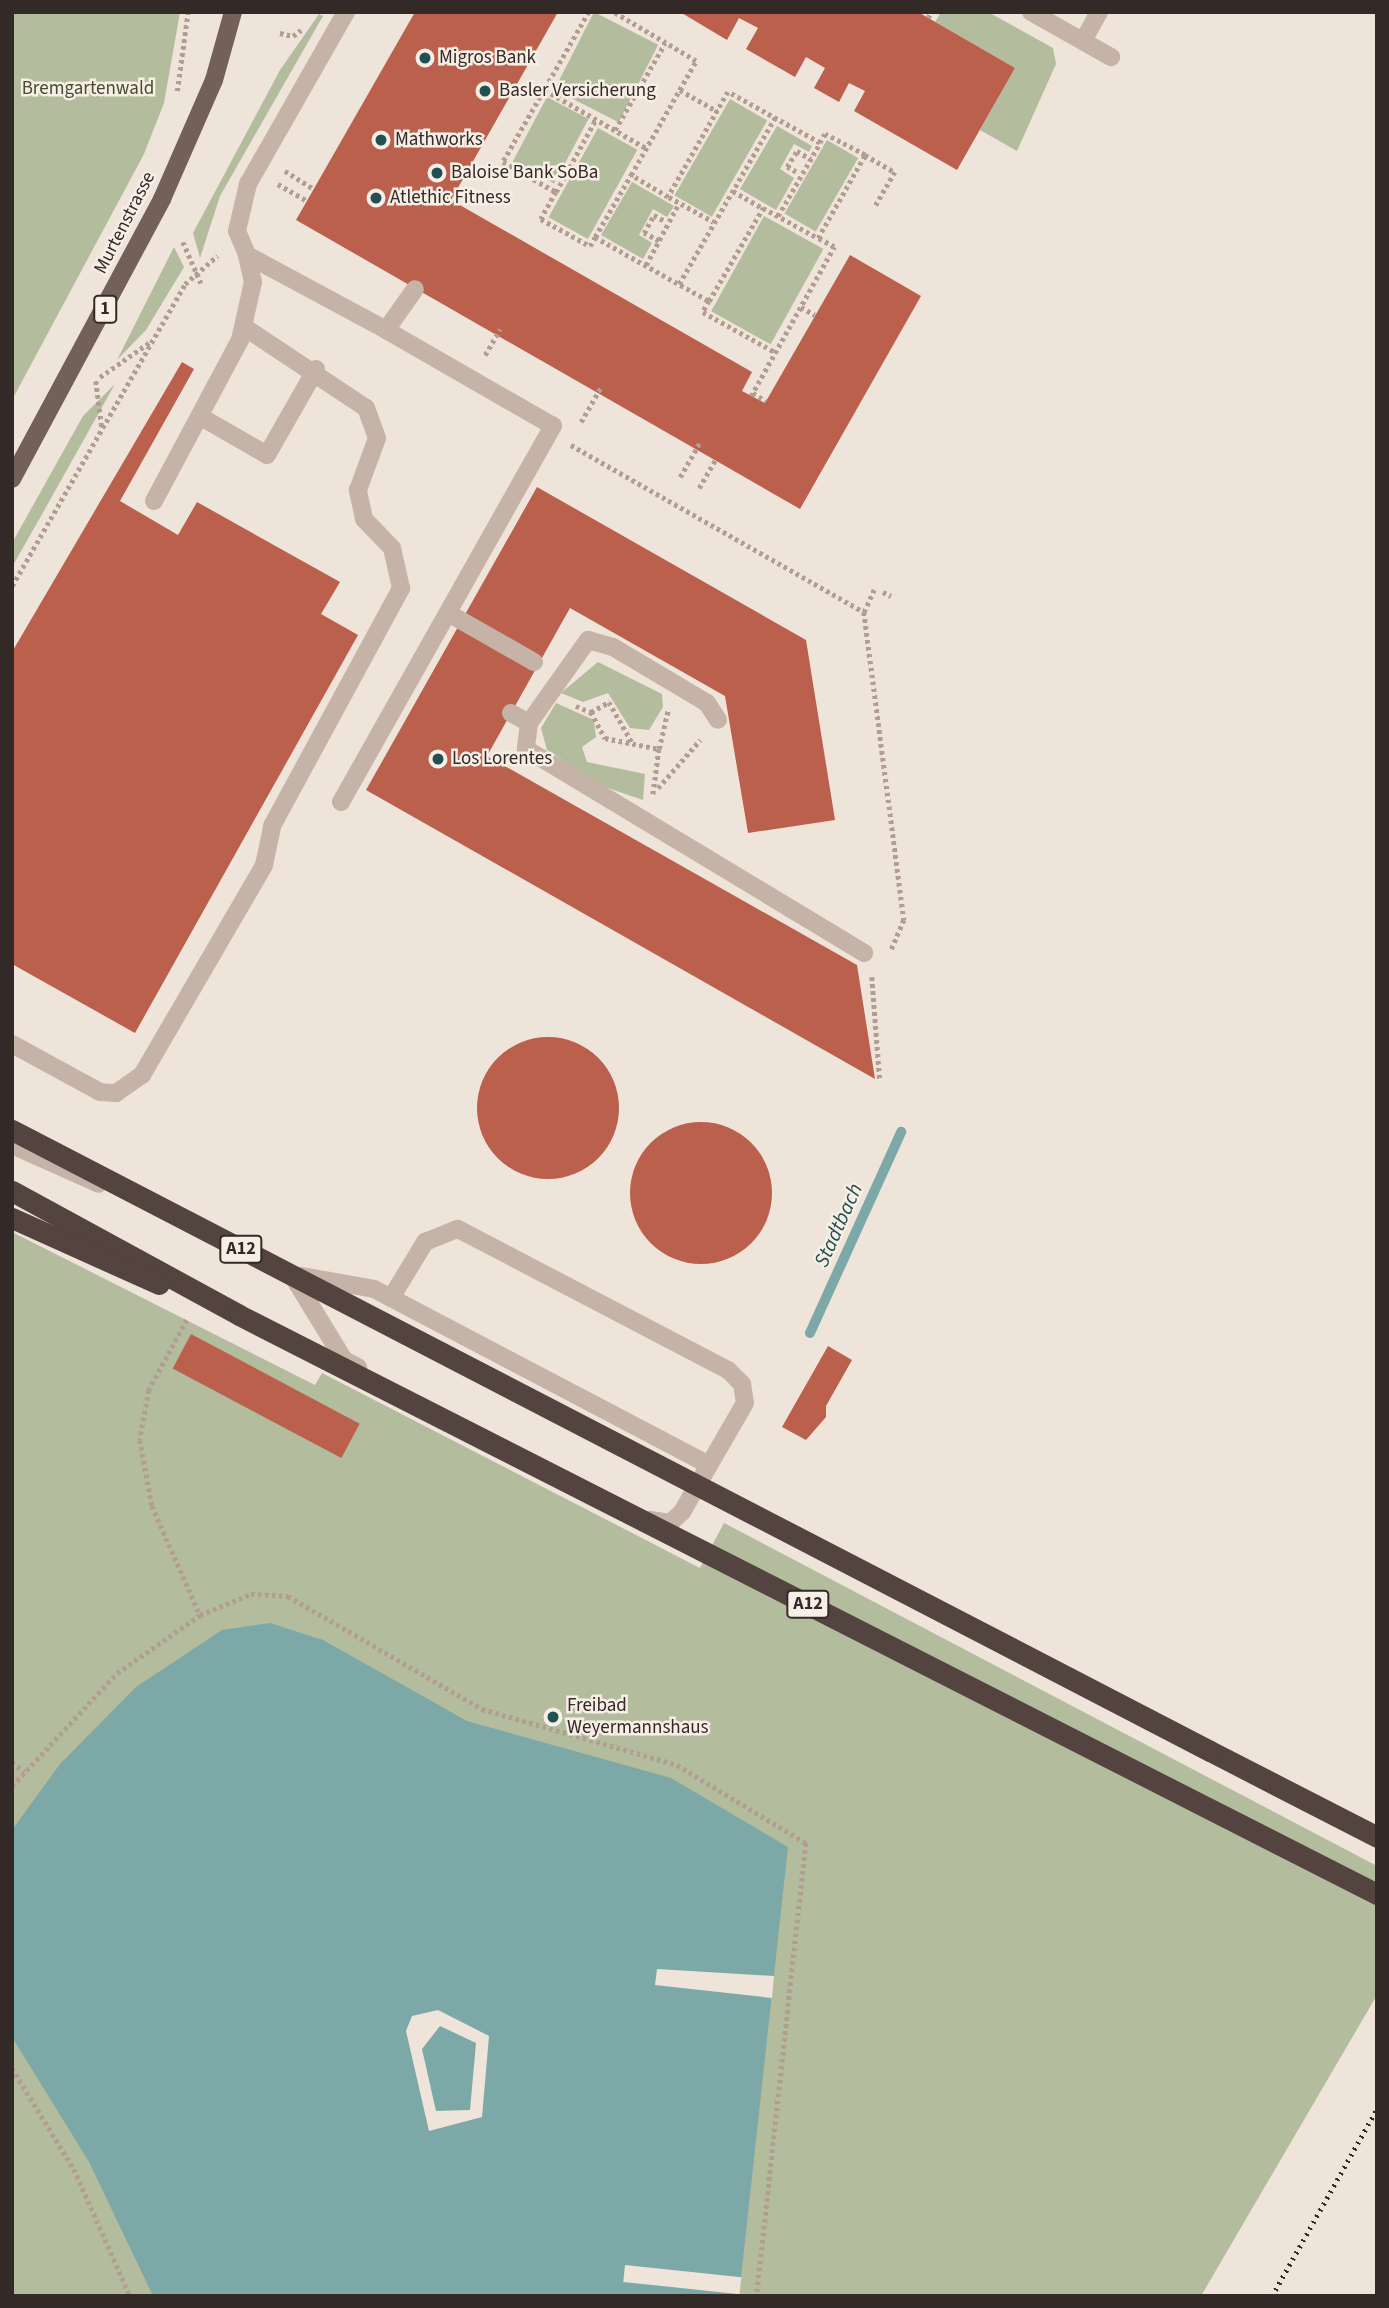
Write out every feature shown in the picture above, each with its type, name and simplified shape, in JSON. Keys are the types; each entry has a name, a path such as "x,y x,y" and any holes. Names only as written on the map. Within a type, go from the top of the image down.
{"highway":[{"name":"A12","path":"12,1130 1377,1837"},
{"path":"12,1191 239,1315"},
{"path":"12,1218 71,1249 239,1315"},
{"name":"A12","path":"239,1315 1377,1894"}],"main road":[{"name":"Murtenstrasse","path":"12,479 162,199 214,79 233,12"}],"street":[{"path":"154,501 201,417 244,327 253,282 243,248 242,198 346,12"},
{"path":"1031,12 1111,57"},
{"path":"1083,41 1100,12"},
{"path":"243,248 553,426 448,613 427,665 341,802"},
{"path":"386,330 415,289"},
{"path":"12,1044 100,1092 116,1093 142,1075 264,865 272,826 401,588 392,548 364,519 358,489 377,438 366,408 316,369 244,327"},
{"path":"201,417 267,455 316,369"},
{"path":"448,613 534,662"},
{"path":"718,720 707,703 679,691 613,647 588,640 547,693 529,723 526,749 864,953"},
{"path":"511,713 529,723"},
{"path":"12,1145 292,1275 374,1289 709,1465"},
{"path":"292,1275 344,1360 655,1522 670,1523 682,1512 745,1403 742,1384 712,1361 458,1229 425,1242 391,1298"}],"path":[{"path":"556,192 503,162 589,12"},
{"path":"596,119 541,219 590,246 696,61 613,12"},
{"path":"280,33 296,35 307,22"},
{"path":"615,130 665,43"},
{"path":"545,90 646,148"},
{"path":"680,90 717,111"},
{"path":"668,197 728,92 820,143"},
{"path":"679,284 775,118"},
{"path":"778,216 825,134 895,172 875,206"},
{"path":"796,172 787,167 797,151 811,159"},
{"path":"818,238 864,155"},
{"path":"283,170 314,189"},
{"path":"631,175 714,222"},
{"path":"276,183 307,201"},
{"path":"733,191 834,247 752,395 766,401"},
{"path":"646,265 680,203"},
{"path":"763,208 703,312 775,352"},
{"path":"659,241 644,233 654,215 665,221"},
{"path":"595,237 709,301"},
{"path":"183,242 201,283"},
{"path":"12,586 196,271 243,248"},
{"path":"801,306 816,315"},
{"path":"479,364 500,329"},
{"path":"581,422 601,387"},
{"path":"550,433 864,612"},
{"path":"680,477 700,443"},
{"path":"699,488 715,460"},
{"path":"872,971 897,942 904,920 864,612 875,587"},
{"path":"883,592 891,596"},
{"path":"657,789 661,721 679,691"},
{"path":"547,693 591,712 605,738 659,749"},
{"path":"591,712 609,702 633,744"},
{"path":"638,816 657,789 698,742"},
{"path":"864,953 872,971 880,1082"},
{"path":"189,1317 149,1390 140,1440 152,1506 200,1615"},
{"path":"12,1786 117,1673 200,1615 251,1594 288,1596 482,1709 677,1765 806,1843 757,2296"},
{"path":"12,1762 25,1772"},
{"path":"12,2068 74,2169 130,2296"}],"green space":[{"name":"Bremgartenwald","path":"12,12 180,12 164,103 144,154 12,400"},
{"path":"594,12 658,45 619,122 555,90"},
{"path":"941,12 988,12 1053,48 1056,64 1017,151 980,130 1015,68 935,22"},
{"path":"319,14 323,16 220,196 200,258 193,233 280,70"},
{"path":"547,97 588,119 554,184 513,161"},
{"path":"730,99 767,120 712,217 674,195"},
{"path":"777,126 812,146 809,152 794,144 780,169 794,178 776,210 740,189"},
{"path":"598,128 637,150 588,239 549,217"},
{"path":"827,140 858,158 816,232 784,214"},
{"path":"632,182 674,206 667,217 653,209 639,235 652,243 643,259 601,235"},
{"path":"764,216 823,249 771,344 711,311"},
{"path":"174,247 184,267 146,330 117,360"},
{"path":"115,384 12,567 12,543 83,416"},
{"path":"598,662 662,694 663,707 649,730 630,728 608,693 583,702 561,693"},
{"path":"556,703 594,720 596,737 582,747 587,762 645,774 643,800 599,785 547,750 541,728"},
{"name":"Freibad Weyermannshaus","path":"12,1232 315,1385 322,1373 700,1568 724,1523 1377,1866 1377,1995 1201,2296 12,2296"}],"water":[{"path":"270,1623 323,1640 467,1721 671,1778 788,1847 739,2296 153,2296 89,2162 12,2037 12,1830 60,1764 136,1687 222,1630"}],"pier":[{"path":"657,1969 774,1976 772,1998 655,1985"},
{"path":"438,2010 489,2036 482,2117 429,2131 406,2031 412,2016","holes":["440,2026 476,2043 470,2110 436,2111 422,2049"]},
{"path":"625,2265 741,2277 740,2294 623,2282"}],"building":[{"path":"415,12 558,12 451,200 752,372 742,391 765,403 850,255 921,296 800,509 296,220"},
{"path":"680,12 918,12 1015,68 957,170 854,111 865,91 849,83 839,102 814,88 825,68 806,57 795,77 746,49 758,28 739,18 727,40"},
{"path":"182,362 194,369 120,501 178,535 197,502 340,582 321,614 358,635 135,1033 12,964 12,652"},
{"path":"537,487 806,640 835,820 748,833 725,696 570,608 487,756 857,965 875,1079 366,790"},
{"path":"548,1037 575,1043 598,1058 613,1081 619,1108 613,1135 598,1158 575,1173 548,1179 521,1173 498,1158 483,1135 477,1108 483,1081 498,1058 521,1043"},
{"path":"701,1122 728,1128 751,1143 766,1166 772,1193 766,1220 751,1243 728,1258 701,1264 674,1258 651,1243 636,1220 630,1193 636,1166 651,1143 674,1128"},
{"path":"191,1334 360,1424 341,1458 173,1368"},
{"path":"828,1346 852,1360 826,1406 826,1417 806,1440 782,1427"}],"waterway":[{"name":"Stadtbach","path":"810,1333 901,1132"}],"railway":[{"path":"1272,2296 1377,2109"}],"place":[{"name":"Migros Bank","path":"425,58"},
{"name":"Basler Versicherung","path":"485,91"},
{"name":"Mathworks","path":"381,140"},
{"name":"Baloise Bank SoBa","path":"437,173"},
{"name":"Atlethic Fitness","path":"376,198"},
{"name":"Los Lorentes","path":"438,759"},
{"name":"Freibad Weyermannshaus","path":"553,1717"}]}
